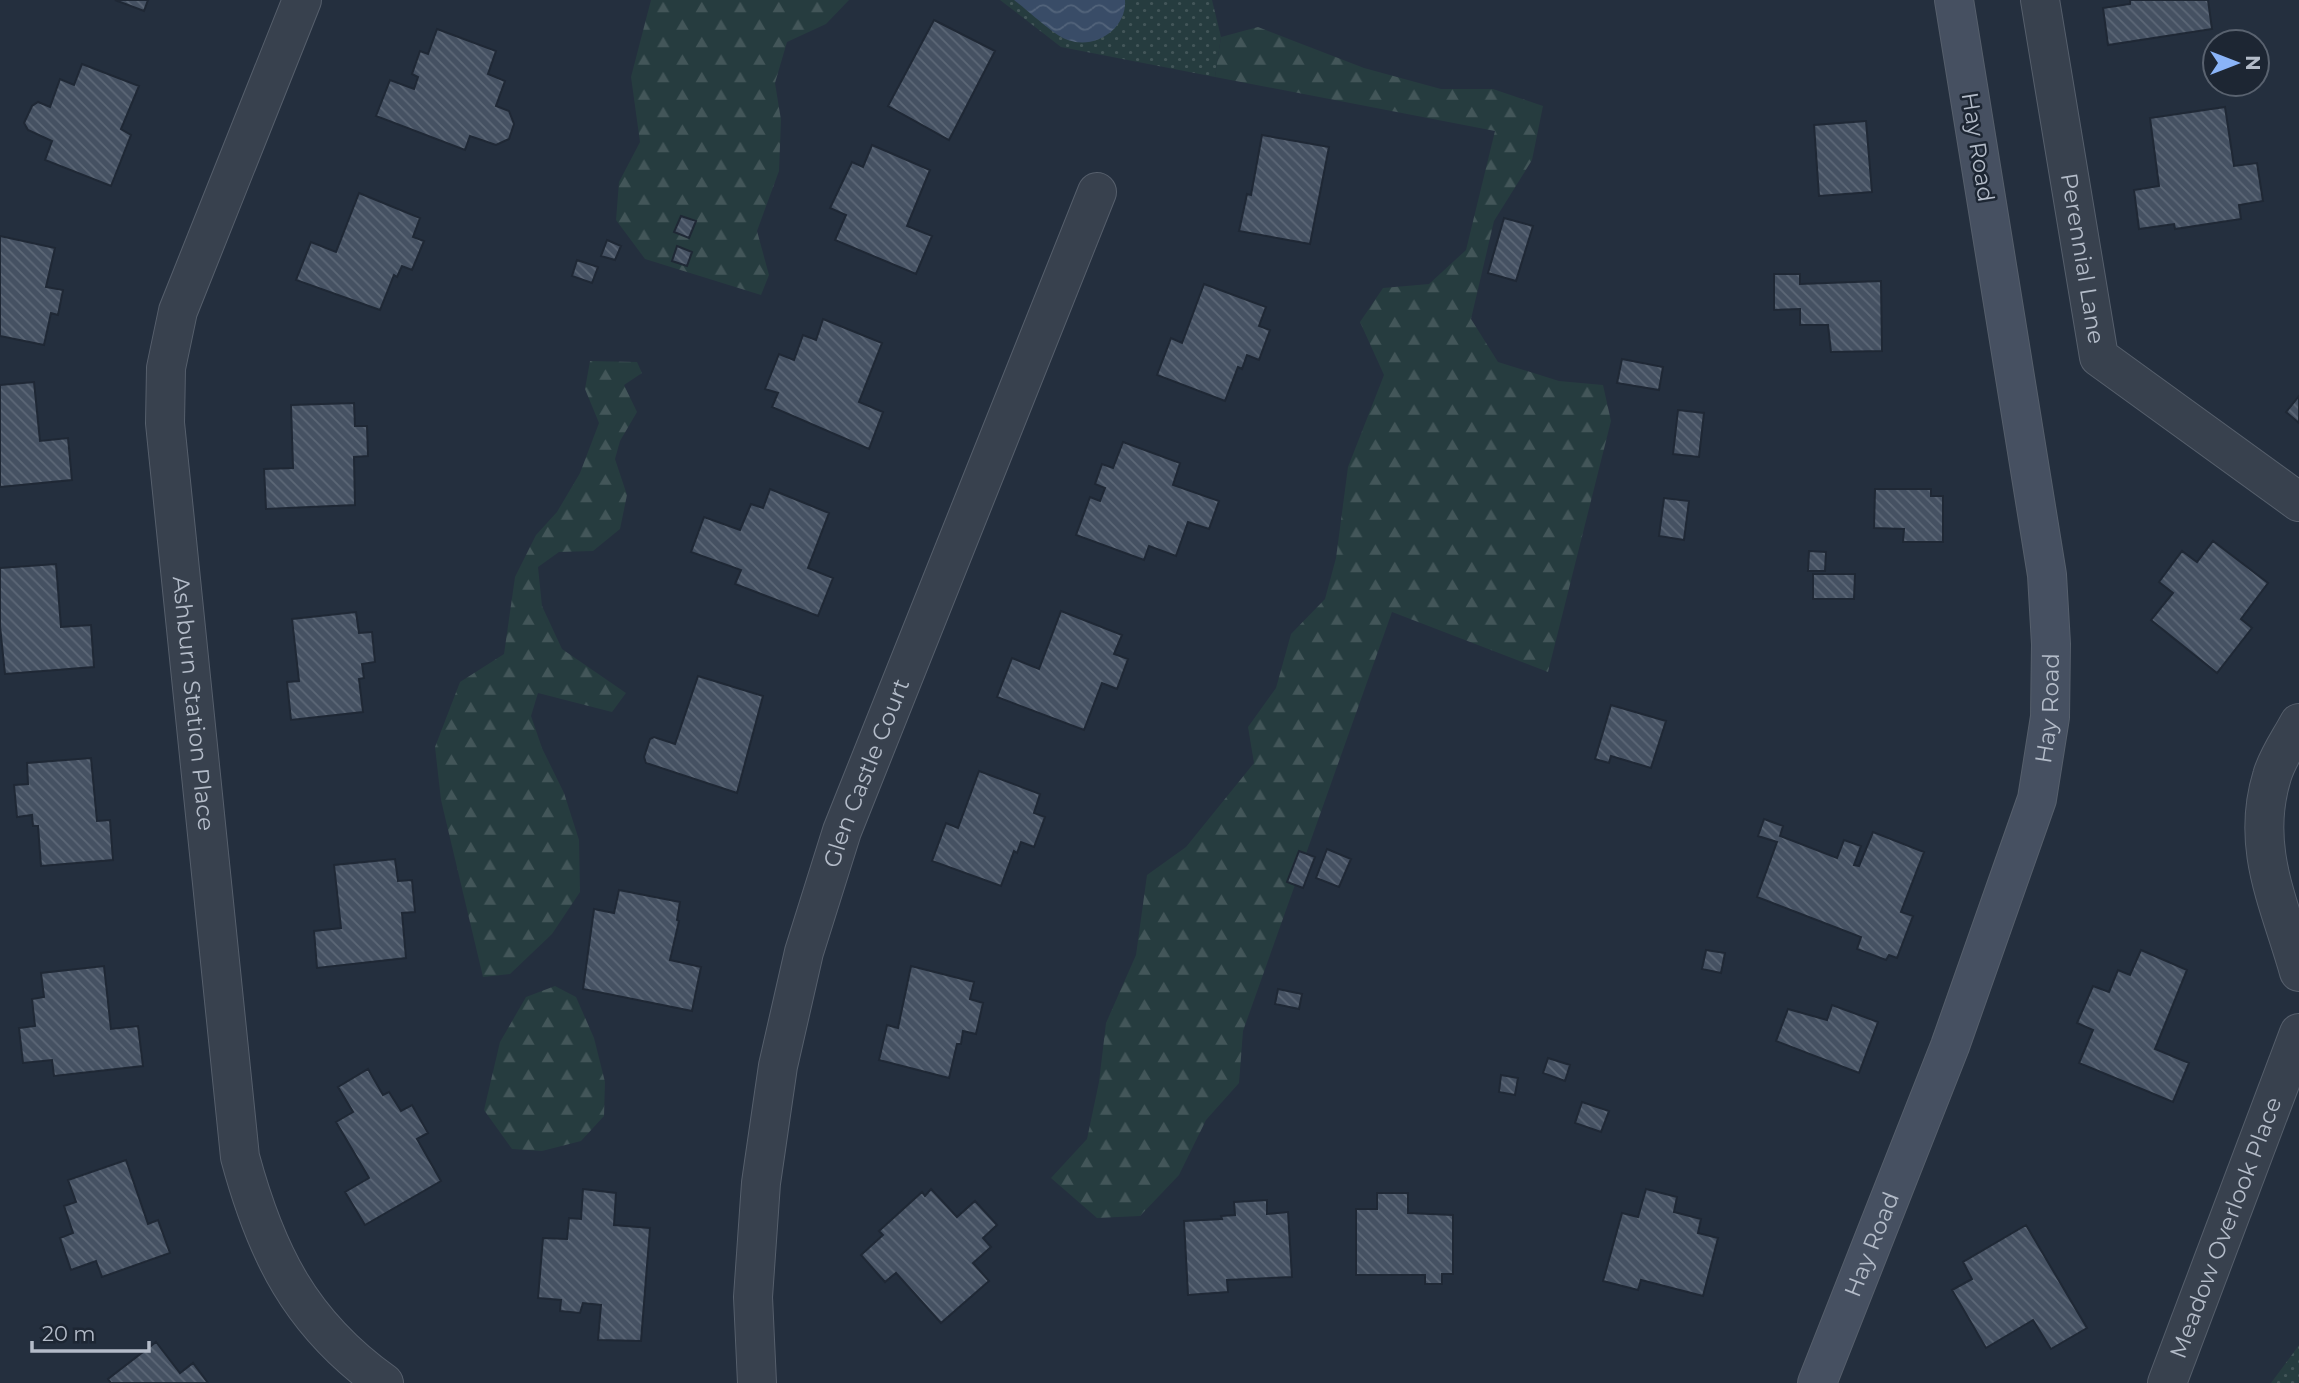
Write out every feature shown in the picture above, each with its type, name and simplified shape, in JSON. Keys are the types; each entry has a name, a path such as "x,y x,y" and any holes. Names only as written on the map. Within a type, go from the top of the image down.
{"street":[{"name":"Ashburn Station Place","path":"302,0 178,311 166,368 165,423 240,1157 256,1217 283,1274 319,1325 360,1366 384,1383"},
{"name":"Hay Road","path":"1817,1383 1950,1046 2037,799 2050,717 2051,644 2047,575 1954,0"},
{"name":"Perennial Lane","path":"2040,0 2099,358 2299,502"},
{"name":"Glen Castle Court","path":"757,1383 754,1297 761,1183 778,1066 804,952 842,831 1097,192"},
{"path":"2299,723 2272,774 2262,821 2266,867 2299,972"},
{"name":"Meadow Overlook Place","path":"2167,1383 2299,1033"}],"green space":[{"path":"651,0 849,0 826,24 787,42 775,83 781,120 779,171 757,231 769,275 761,295 645,259 616,220 619,182 640,142 631,77"},
{"path":"1000,0 1212,0 1221,37 1215,77 1061,47"},
{"path":"1258,27 1364,68 1441,89 1493,89 1543,106 1532,160 1494,221 1471,319 1498,362 1559,381 1603,385 1611,421 1548,672 1392,612 1243,1031 1239,1083 1206,1120 1179,1175 1140,1216 1097,1218 1051,1178 1087,1139 1099,1082 1106,1023 1136,955 1147,875 1186,847 1254,763 1248,727 1276,688 1291,634 1325,599 1336,558 1348,467 1384,375 1360,322 1383,288 1429,284 1466,250 1495,131 1215,77 1221,37"},
{"path":"590,361 637,362 642,373 624,385 637,412 620,441 615,459 627,495 620,529 593,551 559,552 538,567 542,606 562,649 626,693 612,712 538,693 531,716 542,748 564,793 579,840 580,892 552,934 510,974 483,977 441,800 435,747 460,682 504,654 515,577 536,535 557,512 580,473 599,423 585,389"},
{"path":"555,986 576,997 594,1038 605,1082 604,1116 581,1141 542,1151 512,1149 484,1110 500,1042 526,997"},
{"path":"2299,1345 2299,1383 2271,1383"}],"water":[{"path":"1014,0 1125,0 1121,20 1115,28 1098,39 1078,42 1055,33"}],"building":[{"path":"115,0 148,0 144,11"},
{"path":"2130,0 2208,0 2212,28 2108,45 2103,8 2130,4"},
{"path":"934,20 995,51 949,140 888,106"},
{"path":"437,29 496,51 488,74 505,81 496,106 509,111 514,124 509,139 496,145 470,136 465,150 376,116 390,80 414,89 418,77 412,74 420,51 428,54"},
{"path":"82,64 139,86 121,129 131,135 111,186 45,160 52,141 28,130 24,123 32,106 38,102 50,107 60,79 74,85"},
{"path":"2225,107 2234,166 2257,163 2263,201 2239,205 2241,219 2175,229 2174,224 2139,229 2134,190 2159,186 2150,118"},
{"path":"1866,121 1872,192 1819,196 1814,125"},
{"path":"1262,135 1329,147 1310,244 1239,231 1247,194 1251,195"},
{"path":"872,145 930,170 907,226 932,236 916,274 835,240 846,215 830,208 852,162 863,167"},
{"path":"359,193 420,218 413,237 424,241 412,270 402,266 397,277 394,275 380,310 296,280 311,242 336,252"},
{"path":"681,216 696,221 689,238 674,232"},
{"path":"1504,218 1533,226 1516,281 1488,273"},
{"path":"0,236 55,248 46,287 63,290 58,315 51,313 44,345 0,336"},
{"path":"607,240 621,246 615,260 601,256"},
{"path":"677,246 692,252 687,266 672,261"},
{"path":"577,260 598,267 592,283 572,276"},
{"path":"1774,274 1800,274 1800,284 1881,281 1882,351 1831,352 1828,325 1800,325 1800,309 1774,310"},
{"path":"1204,284 1266,307 1259,326 1270,330 1259,360 1247,355 1242,369 1238,367 1225,401 1157,375 1171,338 1182,343"},
{"path":"823,319 882,343 859,402 883,412 869,449 772,407 778,393 765,389 779,354 794,360 803,335 816,340"},
{"path":"1622,359 1663,367 1659,390 1617,383"},
{"path":"34,382 40,441 68,438 72,480 0,487 0,385"},
{"path":"2299,396 2299,423 2286,412"},
{"path":"354,403 355,426 367,426 368,456 354,457 355,505 266,509 264,469 293,468 291,405"},
{"path":"1678,410 1704,413 1699,457 1673,454"},
{"path":"1123,442 1180,463 1173,485 1219,501 1209,529 1188,522 1176,556 1149,546 1144,560 1076,535 1090,497 1100,501 1105,488 1095,484 1102,464 1113,468"},
{"path":"770,489 829,513 808,568 833,578 818,616 735,584 741,570 691,552 704,517 740,530 751,504 763,508"},
{"path":"1875,489 1931,489 1931,496 1943,496 1943,542 1903,542 1904,529 1874,528"},
{"path":"1664,498 1689,501 1684,540 1659,536"},
{"path":"2213,541 2268,583 2241,619 2252,628 2217,673 2151,620 2173,593 2159,582 2182,551 2197,562"},
{"path":"1809,551 1826,552 1825,571 1808,571"},
{"path":"56,564 61,627 91,625 94,667 5,674 0,626 0,568"},
{"path":"1813,574 1855,574 1854,599 1813,599"},
{"path":"1061,611 1122,635 1114,654 1128,659 1117,689 1102,683 1084,730 997,697 1012,658 1039,669"},
{"path":"356,612 359,633 372,632 375,662 362,664 364,678 359,679 363,712 291,720 287,682 299,681 292,619"},
{"path":"698,676 763,696 737,793 646,763 644,757 650,739 654,737 675,744"},
{"path":"1611,705 1666,721 1651,768 1611,756 1609,763 1595,759"},
{"path":"91,758 97,821 110,820 113,860 41,866 38,826 33,826 32,815 17,817 14,785 28,784 27,763"},
{"path":"979,771 1040,794 1034,813 1045,817 1034,847 1021,842 1017,853 1014,851 1001,886 932,861 946,823 958,828"},
{"path":"1764,819 1783,826 1780,836 1837,858 1844,840 1861,846 1854,865 1859,866 1873,832 1924,852 1901,912 1913,916 1897,958 1889,955 1886,960 1857,949 1861,937 1757,897 1777,842 1758,836"},
{"path":"1327,849 1351,859 1339,887 1316,878"},
{"path":"1299,851 1315,857 1303,888 1287,882"},
{"path":"395,859 398,881 412,880 415,912 402,913 406,958 317,968 314,931 341,928 334,865"},
{"path":"619,890 680,902 679,921 670,960 701,967 692,1011 583,989 594,909 614,913"},
{"path":"1706,950 1725,953 1721,973 1702,969"},
{"path":"2141,950 2187,970 2155,1049 2189,1063 2173,1102 2079,1063 2093,1030 2077,1023 2093,986 2109,992 2118,970 2130,975"},
{"path":"104,966 111,1029 138,1026 143,1066 54,1076 52,1060 23,1063 19,1028 35,1026 32,999 44,997 41,973"},
{"path":"911,966 974,982 970,999 983,1003 976,1034 963,1031 961,1044 957,1044 949,1078 879,1060 887,1025 898,1028"},
{"path":"1278,989 1302,994 1299,1009 1275,1004"},
{"path":"1832,1005 1878,1022 1859,1073 1776,1041 1788,1009 1827,1020"},
{"path":"1548,1058 1570,1065 1565,1081 1543,1073"},
{"path":"368,1069 383,1095 389,1092 401,1111 412,1105 428,1133 417,1139 441,1181 365,1225 345,1192 369,1178 336,1122 353,1112 338,1087"},
{"path":"1501,1075 1518,1078 1515,1095 1499,1092"},
{"path":"1582,1102 1609,1111 1601,1132 1575,1123"},
{"path":"126,1160 148,1224 158,1220 170,1253 102,1277 96,1261 71,1270 60,1238 73,1233 64,1206 76,1202 68,1180"},
{"path":"583,1189 616,1193 614,1225 650,1228 641,1341 598,1340 601,1305 583,1303 580,1313 560,1311 561,1300 538,1298 543,1238 567,1239 569,1218 581,1219"},
{"path":"931,1189 957,1217 975,1201 997,1225 983,1238 991,1247 973,1263 989,1281 941,1323 896,1273 885,1282 861,1255 883,1235 879,1231 922,1192 925,1196"},
{"path":"1646,1189 1677,1197 1674,1212 1701,1219 1698,1233 1718,1238 1703,1296 1641,1280 1638,1290 1603,1281 1622,1213 1638,1217"},
{"path":"1377,1193 1408,1193 1408,1213 1453,1215 1453,1274 1442,1274 1442,1284 1425,1284 1425,1275 1356,1275 1356,1209 1377,1209"},
{"path":"1267,1200 1267,1214 1288,1212 1292,1277 1227,1280 1228,1292 1188,1295 1184,1221 1222,1219 1221,1216 1235,1215 1234,1202"},
{"path":"2026,1225 2087,1328 2051,1349 2033,1320 1986,1348 1952,1290 1972,1279 1963,1262"},
{"path":"156,1342 180,1373 193,1363 208,1383 111,1383 108,1379"}]}
